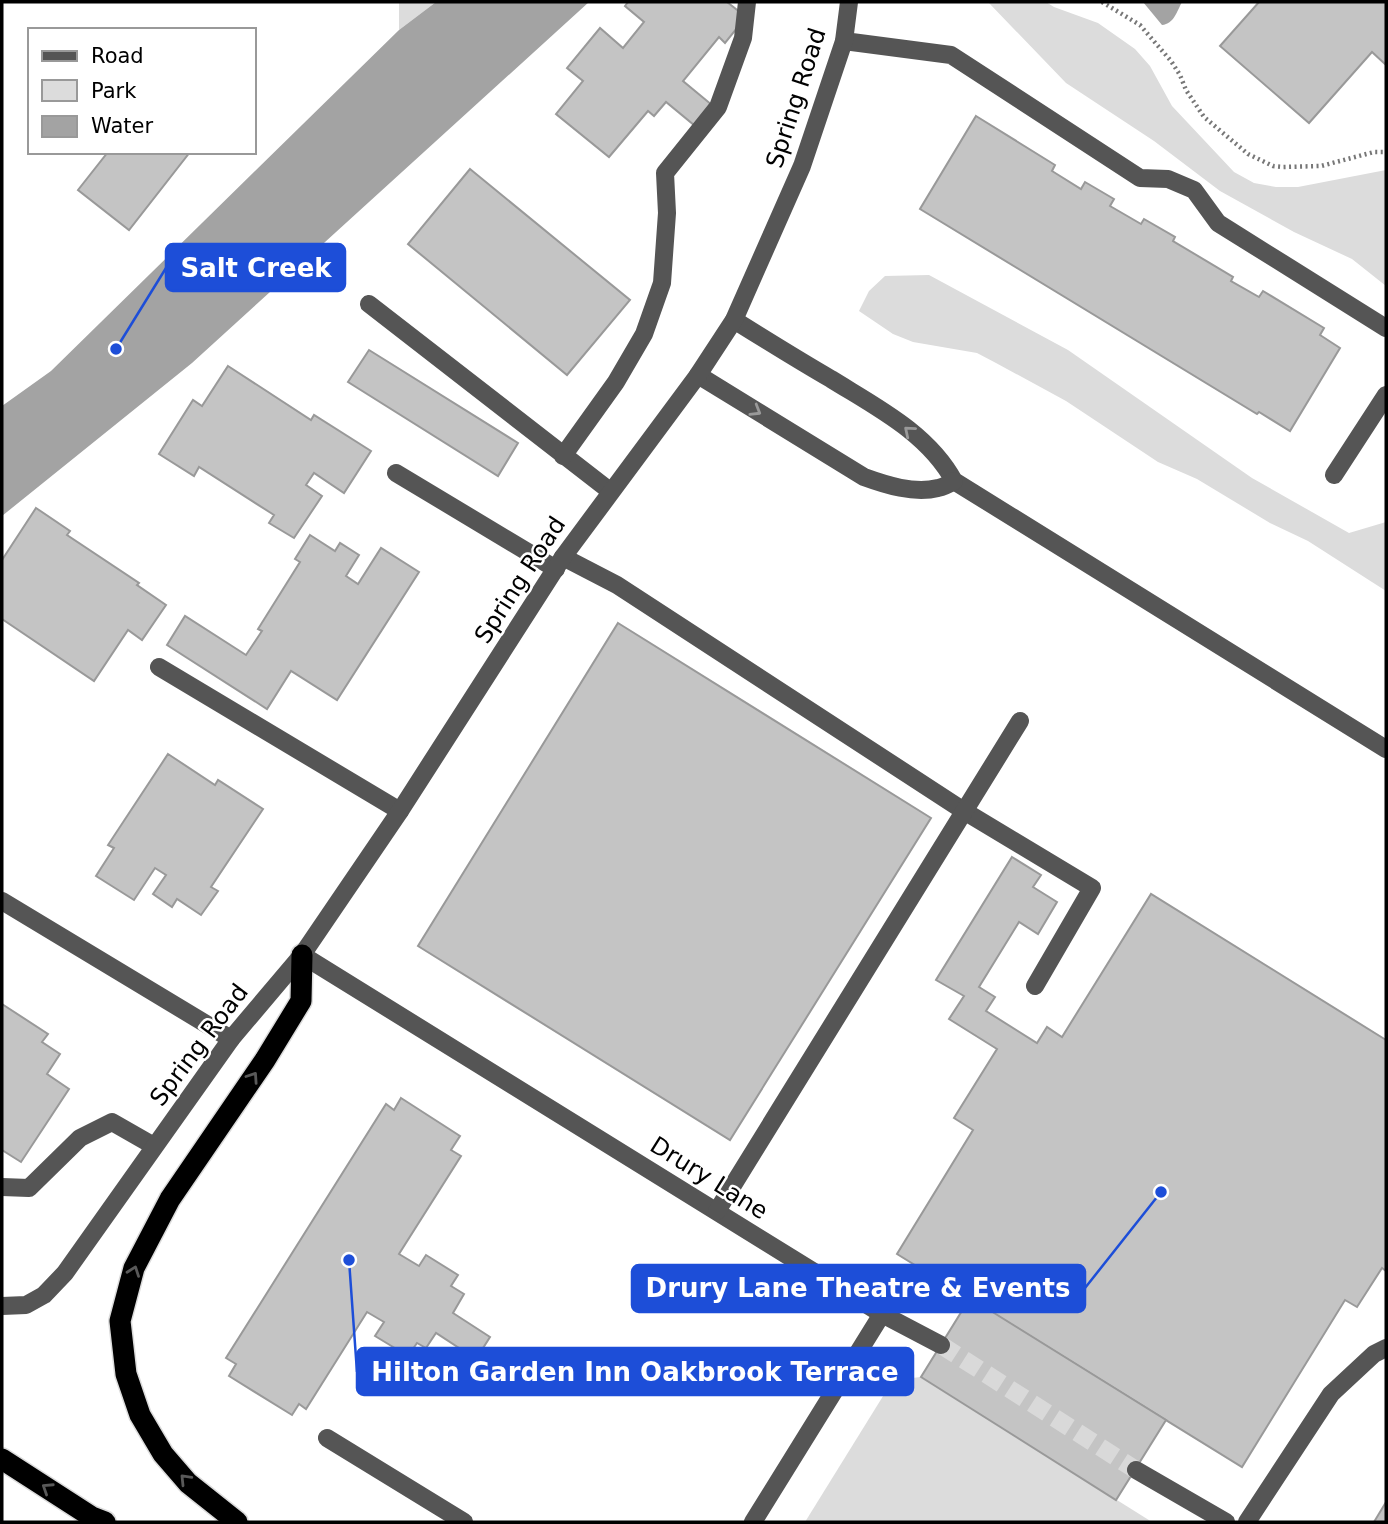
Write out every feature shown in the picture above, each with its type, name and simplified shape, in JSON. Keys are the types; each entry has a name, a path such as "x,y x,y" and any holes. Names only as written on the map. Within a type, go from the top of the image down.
{"highway":[{"path":"237,1522 188,1483 163,1454 140,1415 126,1374 120,1321 134,1268 170,1199 265,1060 301,1001 302,955"},
{"path":"2,1458 99,1520"}],"street":[{"path":"563,456 616,382 644,334 662,283 667,213 665,173 718,107 743,38 747,2"},
{"name":"Spring Road","path":"2,1306 26,1305 44,1295 65,1273 231,1039 302,955 400,811 559,563 698,375 734,320 802,166 844,41 849,2"},
{"path":"844,41 951,55 1140,178 1168,179 1194,190 1218,223 1386,328"},
{"path":"369,304 610,491"},
{"path":"734,320 893,417 928,446 945,465 954,481 1386,749"},
{"path":"698,375 864,477 887,486 911,489 937,488 954,481"},
{"path":"1334,475 1386,395"},
{"path":"396,474 559,563 617,585 964,811 1093,888 1035,986"},
{"path":"159,667 400,811"},
{"path":"717,1211 1020,722"},
{"path":"2,901 231,1039"},
{"name":"Drury Lane","path":"302,955 882,1314 941,1345"},
{"path":"2,1186 29,1188 80,1138 112,1122 154,1146"},
{"path":"753,1522 882,1314"},
{"path":"1247,1522 1331,1394 1374,1354 1386,1348"},
{"path":"327,1438 464,1522"},
{"path":"1136,1470 1226,1522"}],"path":[{"path":"1102,2 1140,25 1171,61 1186,90 1205,117 1248,154 1272,166 1283,167 1321,166 1374,152 1386,152"}],"green space":[{"path":"399,2 436,2 399,30"},
{"path":"988,2 1046,2 1098,23 1135,49 1150,66 1172,106 1234,172 1254,183 1298,187 1386,170 1386,286 1352,259 1294,232 1220,191 1154,141 1066,83"},
{"path":"929,275 1068,350 1252,478 1349,533 1386,522 1386,591 1308,541 1270,523 1197,479 1158,462 1066,401 996,363 977,353 913,342 893,334 859,311 869,291 885,276"},
{"path":"921,1377 1152,1522 805,1522 893,1380"}],"water":[{"path":"436,2 589,2 192,363 2,516 2,406 51,371 399,30"},
{"path":"1143,2 1182,2 1172,20 1162,25"}],"building":[{"path":"628,2 727,2 746,17 725,43 719,37 683,81 712,105 694,125 666,102 654,116 648,111 609,157 556,114 583,81 567,68 600,28 623,48 644,22 625,6"},
{"path":"1259,2 1386,2 1386,65 1372,52 1309,123 1220,46"},
{"path":"976,116 1055,165 1052,171 1081,189 1085,182 1114,199 1110,206 1141,224 1144,219 1175,237 1173,241 1233,277 1231,281 1259,297 1263,291 1324,328 1320,335 1340,348 1290,431 1259,412 1257,414 920,209"},
{"path":"106,154 188,154 129,230 78,190"},
{"path":"470,169 630,300 567,375 408,244"},
{"path":"369,350 518,443 498,476 348,382"},
{"path":"228,366 311,420 314,415 371,451 344,493 314,473 306,485 322,496 294,538 269,523 274,515 199,467 194,476 159,454 193,400 202,406"},
{"path":"36,508 70,531 67,535 139,583 137,585 166,605 142,640 128,630 94,681 2,619 2,560"},
{"path":"310,535 335,551 340,543 359,555 346,576 358,584 381,548 419,572 337,700 291,671 267,709 167,645 185,616 246,655 262,631 258,629 300,562 295,559"},
{"path":"618,623 931,818 730,1140 418,946"},
{"path":"168,754 215,785 218,780 263,809 211,887 218,891 201,915 177,899 172,907 153,894 166,875 155,868 134,900 96,876 114,848 108,845"},
{"path":"1012,857 1041,875 1033,887 1057,902 1038,934 1019,922 979,987 995,997 986,1011 1037,1043 1047,1027 1062,1037 1151,894 1386,1040 1386,1271 1382,1268 1357,1307 1345,1300 1242,1467 897,1254 973,1130 954,1118 997,1049 949,1019 964,996 936,980"},
{"path":"2,1004 48,1034 42,1042 60,1054 47,1074 69,1089 21,1162 2,1150"},
{"path":"401,1098 460,1136 451,1150 461,1156 399,1254 419,1266 426,1255 458,1275 451,1286 464,1294 453,1313 490,1337 476,1359 436,1333 426,1348 417,1343 408,1356 375,1336 384,1322 367,1312 306,1409 299,1404 292,1415 229,1376 236,1364 226,1358 386,1104 394,1110"},
{"path":"970,1298 1166,1420 1116,1500 921,1377"},
{"path":"1386,1502 1386,1522 1374,1522"}],"tunnel":[{"path":"941,1345 1136,1470"}],"place":[{"name":"Salt Creek","path":"116,349"},
{"name":"Drury Lane Theatre & Events","path":"1161,1192"},
{"name":"Hilton Garden Inn Oakbrook Terrace","path":"349,1260"}]}
